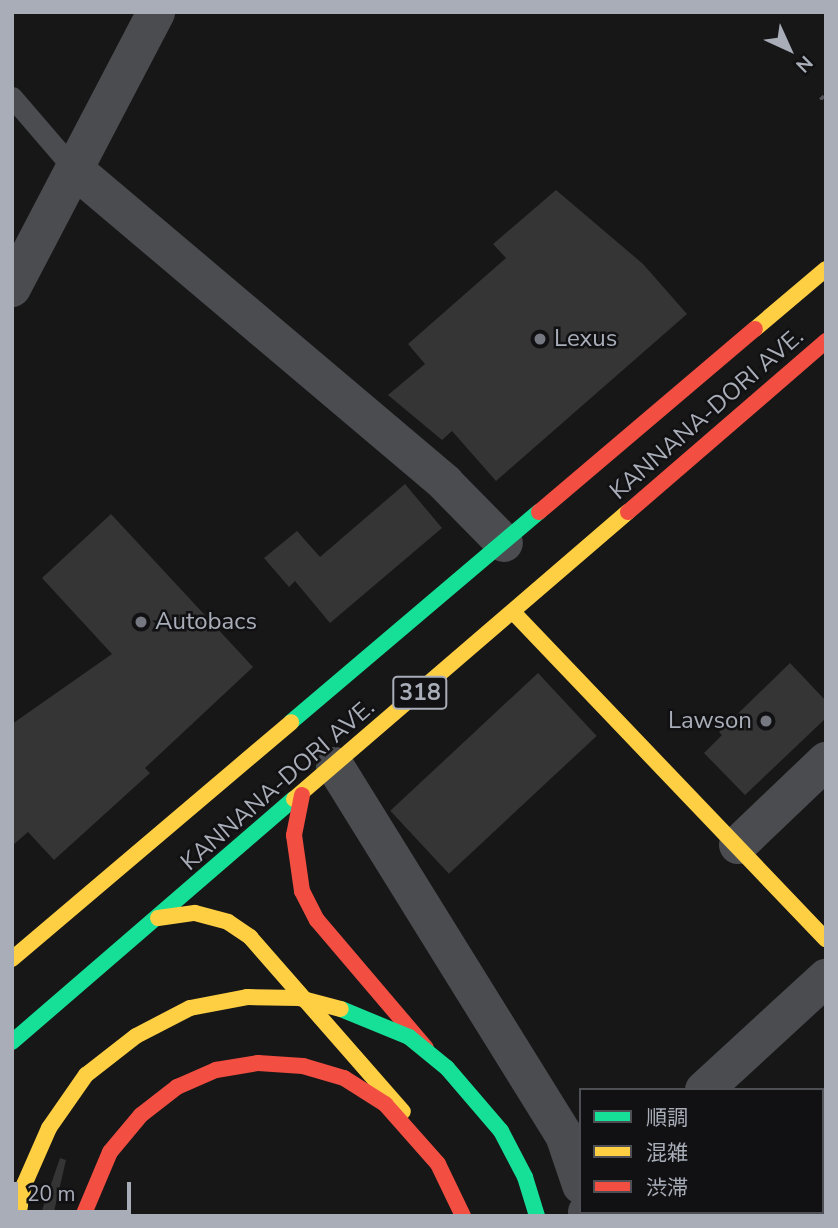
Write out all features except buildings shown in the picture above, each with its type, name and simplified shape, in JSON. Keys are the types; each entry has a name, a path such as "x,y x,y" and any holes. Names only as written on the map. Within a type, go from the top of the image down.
{"main road":[{"name":"KANNANA-DORI AVE.","path":"12,959 826,269"},
{"name":"KANNANA-DORI AVE.","path":"12,1042 826,341"},
{"path":"513,612 826,939"},
{"path":"302,795 294,835 302,891 317,920 497,1132 521,1178 535,1216"},
{"path":"158,918 195,914 228,922 250,937 384,1087 421,1139 460,1216"},
{"path":"18,1216 24,1185 48,1128 86,1075 136,1036 190,1008 247,997 299,998 356,1013 409,1037 447,1068 501,1131 524,1177 535,1216"},
{"path":"83,1216 110,1152 141,1115 177,1087 216,1070 258,1063 303,1066 344,1078 385,1104 439,1164 460,1216"}],"street":[{"path":"12,288 156,12"},
{"path":"74,169 445,483 504,543"},
{"path":"738,845 826,761"},
{"path":"335,766 564,1135 579,1179"},
{"path":"706,1088 826,978"}],"lane":[{"path":"12,97 74,169"}],"path":[{"path":"821,96 826,102"}],"traffic: fast":[{"path":"291,722 539,512"},
{"path":"12,1042 294,799"},
{"path":"341,1009 409,1037 447,1068 501,1131 525,1177 537,1216"}],"traffic: slow":[{"path":"755,329 826,269"},
{"path":"294,799 628,512"},
{"path":"513,612 826,939"},
{"path":"12,959 291,722"},
{"path":"158,918 195,913 228,922 250,937 403,1112"},
{"path":"18,1216 24,1185 49,1128 86,1075 136,1036 190,1008 247,997 299,998 341,1009"}],"traffic: jam":[{"path":"539,512 755,329"},
{"path":"628,512 826,341"},
{"path":"302,795 294,835 302,891 317,920 426,1048"},
{"path":"83,1216 110,1152 141,1115 177,1087 216,1070 258,1063 303,1066 344,1078 385,1104 438,1164 463,1216"}],"place":[{"name":"Lexus","path":"540,339"},
{"name":"Autobacs","path":"141,622"},
{"name":"Lawson","path":"766,721"}]}
